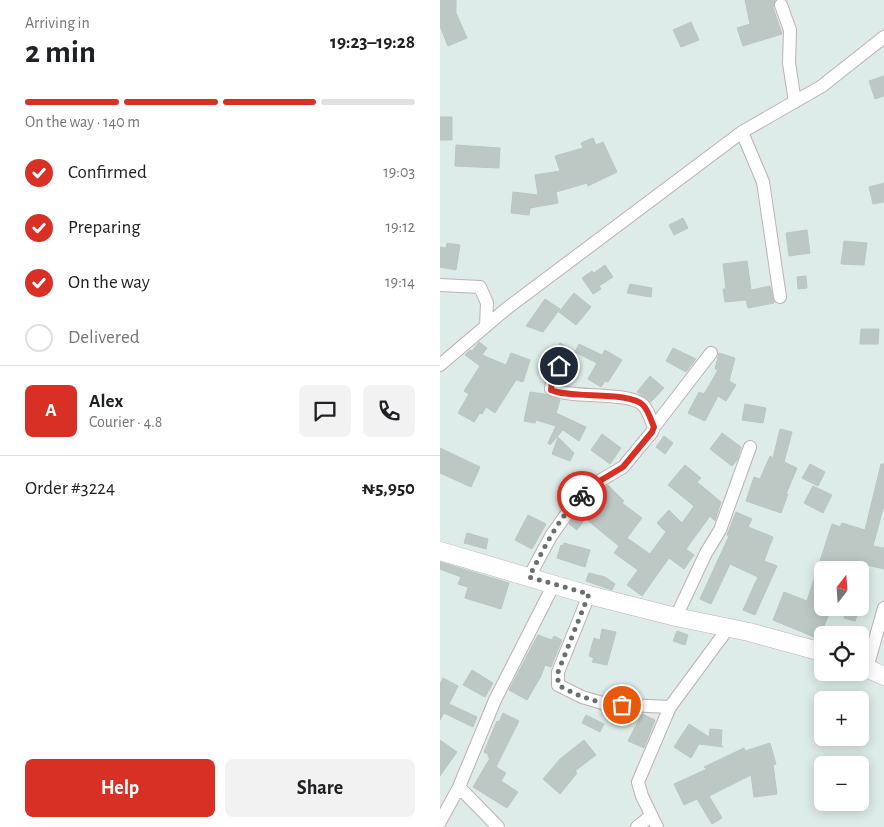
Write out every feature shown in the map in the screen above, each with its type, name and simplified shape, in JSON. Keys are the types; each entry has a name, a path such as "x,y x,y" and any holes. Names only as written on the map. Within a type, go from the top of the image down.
{"street":[{"path":"781,5 790,30 789,63 794,102"},
{"path":"440,365 506,309 742,132 822,86 884,37"},
{"path":"742,132 763,182 780,297"},
{"path":"440,285 480,287 487,303 486,326"},
{"path":"529,577 551,536 575,502 593,485 623,467 652,432 710,352"},
{"path":"559,366 552,382 551,390 561,393 607,396 635,401 643,405 654,427"},
{"path":"676,617 706,554 720,530 750,447"},
{"path":"440,551 676,617 729,627 814,650"},
{"path":"440,822 458,787 495,700 554,584"},
{"path":"589,594 558,672 558,685 582,697 606,704 670,708"},
{"path":"869,652 884,608"},
{"path":"658,827 642,796 638,782 670,708 729,627"},
{"path":"869,668 884,676"},
{"path":"458,787 498,827"},
{"path":"637,827 651,816"}],"building":[{"path":"440,0 456,0 456,13 467,38 448,46 440,26"},
{"path":"745,0 775,0 773,7 782,34 743,46 737,28 750,24"},
{"path":"691,22 699,40 681,47 673,30"},
{"path":"884,76 884,96 875,99 869,81"},
{"path":"440,117 452,117 452,140 440,140"},
{"path":"593,138 596,145 603,142 617,172 588,186 587,183 556,192 558,203 530,208 529,215 511,213 513,192 538,195 535,175 560,171 555,156 583,148 581,143"},
{"path":"456,145 500,148 499,168 455,166"},
{"path":"884,183 884,202 873,204 869,187"},
{"path":"683,218 688,228 674,235 669,225"},
{"path":"807,230 810,253 789,256 786,233"},
{"path":"844,241 867,243 864,265 841,264"},
{"path":"447,243 460,245 456,270 440,267 440,247 446,248"},
{"path":"747,261 751,290 770,286 774,303 748,308 746,300 725,302 723,289 726,289 723,264"},
{"path":"605,265 613,277 599,286 601,289 593,294 582,278 592,271 594,273"},
{"path":"806,276 807,288 798,289 797,277"},
{"path":"630,284 652,288 651,297 627,293"},
{"path":"574,293 591,307 576,325 559,312"},
{"path":"545,299 560,309 543,332 526,326"},
{"path":"861,329 879,329 878,344 860,344"},
{"path":"479,342 487,348 482,355 506,365 511,353 530,360 523,382 516,380 495,413 486,407 474,422 458,413 469,394 464,391 480,366 465,355 470,350 472,351"},
{"path":"560,343 570,349 564,360 552,357"},
{"path":"579,344 602,355 605,350 622,360 608,382 605,381 601,387 588,379 597,363 575,352"},
{"path":"673,348 696,359 686,372 666,361"},
{"path":"719,353 735,358 729,381 736,385 726,401 718,396 705,421 688,413 699,392 704,394 718,370 715,369"},
{"path":"650,376 664,388 651,402 637,392"},
{"path":"530,392 544,394 560,400 556,413 586,427 579,441 563,430 550,445 548,443 556,426 536,420 535,423 524,421"},
{"path":"745,404 766,408 763,423 742,420"},
{"path":"780,429 792,432 784,462 797,468 786,494 788,494 781,513 746,501 754,477 760,479 770,456 773,458"},
{"path":"722,433 741,447 737,460 732,466 710,449"},
{"path":"602,434 621,448 610,464 591,450"},
{"path":"664,436 673,443 665,454 656,447"},
{"path":"558,437 574,453 570,461 552,454"},
{"path":"440,448 480,467 471,487 440,473"},
{"path":"810,464 825,472 818,486 802,478"},
{"path":"881,464 884,464 884,505 873,546 884,548 884,569 869,566 869,561 820,561 832,524 840,527 842,523 865,530"},
{"path":"685,465 701,478 697,482 721,502 715,521 710,516 686,549 694,555 684,569 669,558 642,596 627,585 638,570 614,553 619,546 581,515 597,495 595,494 608,485 624,501 622,503 642,518 627,538 650,554 666,532 657,523 669,510 682,523 694,506 668,485"},
{"path":"813,486 832,495 823,513 804,503"},
{"path":"736,512 752,519 748,527 773,537 764,561 777,566 755,615 743,610 758,577 730,564 711,604 700,599 729,536 727,535"},
{"path":"577,513 585,519 577,530 569,524"},
{"path":"528,515 546,524 532,549 515,540"},
{"path":"467,533 488,539 486,549 464,543"},
{"path":"564,543 590,550 585,567 557,558 561,545 563,546"},
{"path":"440,562 509,583 501,609 465,598 468,587 458,584 461,577 440,569"},
{"path":"589,573 605,577 615,584 612,590 586,581"},
{"path":"814,579 814,616 828,616 824,626 814,626 814,637 773,620 784,592 807,601"},
{"path":"845,616 857,616 855,621 844,618"},
{"path":"602,629 616,632 607,665 592,662 594,658 589,656 594,638 600,640"},
{"path":"677,631 688,635 685,645 673,641"},
{"path":"538,635 552,640 554,636 562,640 551,667 545,665 527,700 509,690"},
{"path":"472,670 493,683 485,697 463,685"},
{"path":"443,678 458,686 449,704 477,717 473,727 444,713 440,720 440,684"},
{"path":"503,713 519,721 496,767 506,773 501,781 518,792 507,808 473,787 490,758 484,752 497,721 499,722"},
{"path":"642,714 655,720 644,748 628,741"},
{"path":"586,715 604,724 600,732 582,723"},
{"path":"689,724 709,737 710,729 722,730 721,745 723,747 699,744 691,758 674,747"},
{"path":"440,740 457,752 440,776"},
{"path":"584,740 596,755 575,771 577,773 560,794 543,779 560,759"},
{"path":"770,743 776,764 773,765 777,794 754,797 751,775 709,796 722,818 712,824 697,799 684,805 674,784 707,769 704,767 744,748 745,751"}],"way so far":[{"path":"582,496 575,502 551,536 529,577 589,594 558,672 558,685 582,697 606,704 622,705"}],"route":[{"path":"559,366 550,388 551,390 561,393 607,396 635,401 643,405 654,427 636,454 623,467 593,485 582,496"}]}
